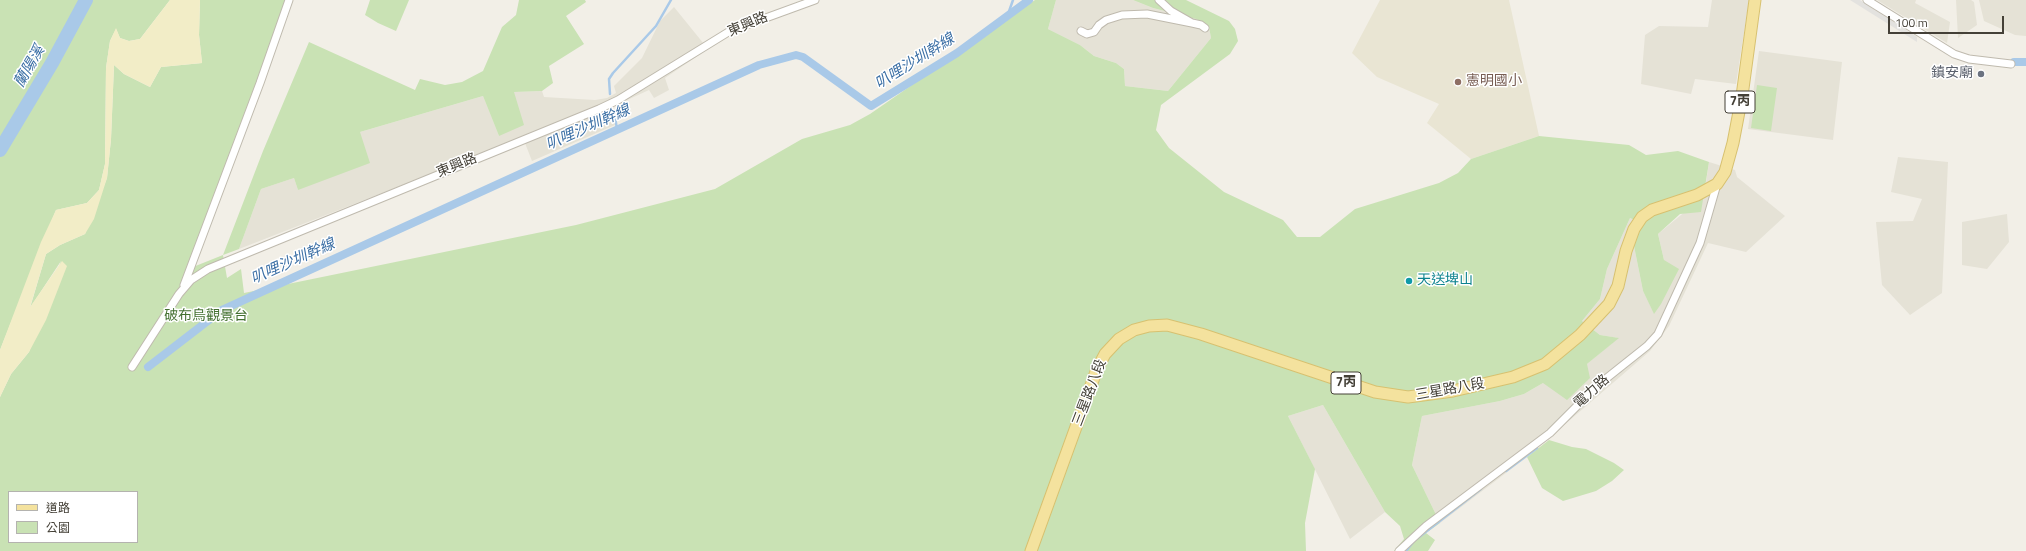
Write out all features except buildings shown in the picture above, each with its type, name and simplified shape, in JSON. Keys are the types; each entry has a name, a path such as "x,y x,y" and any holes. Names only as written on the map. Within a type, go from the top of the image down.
{"main road":[{"name":"7丙","path":"1717,184 1725,172 1733,143 1755,0"},
{"name":"三星路八段","path":"1031,551 1097,369 1105,354 1119,339 1134,330 1149,326 1166,325 1201,334 1375,392 1408,397 1453,391 1513,377 1545,364 1580,335 1609,304 1618,286 1626,251 1634,229 1642,217 1652,210 1697,195 1717,184"}],"street":[{"path":"182,289 258,90 289,0"},
{"name":"東興路","path":"132,367 182,289 191,280 208,269 618,100 730,32 815,0"},
{"path":"1159,0 1171,11 1192,23"},
{"path":"1867,0 1954,54 1969,59 2011,64"},
{"path":"1081,31 1087,34 1094,32 1099,25 1106,20 1122,15 1148,14 1201,25 1205,28"},
{"name":"電力路","path":"1399,551 1426,526 1550,434 1598,385 1647,346 1658,334 1700,243 1717,184"}],"shaded area":[{"path":"1056,0 1133,0 1153,8 1196,19 1209,27 1211,38 1168,91 1125,86 1124,69 1116,63 1094,56 1080,45 1048,29"},
{"name":"憲明國小","path":"1380,0 1509,0 1539,136 1471,159 1427,123 1439,104 1377,77 1352,53"},
{"path":"1712,0 1749,0 1736,84 1695,79 1691,94 1641,84 1645,35 1659,26 1708,27"},
{"path":"1850,0 1860,0 1917,37 1917,42"},
{"path":"1877,0 1916,0 1915,3 1950,22 1947,43"},
{"path":"1956,0 1971,0 1974,2 1977,25 1958,38"},
{"path":"1979,0 2026,0 2026,36 2015,35 1984,21"},
{"path":"674,7 708,49 665,78 669,90 654,98 649,90 612,107 615,125 532,161 523,138 239,249 261,189 294,178 298,190 360,132 483,96 499,136 514,92 542,91 544,97 595,100 607,98 616,93 614,86 642,58 660,21"},
{"path":"1759,51 1842,62 1833,140 1748,129"},
{"path":"1898,157 1948,162 1942,293 1910,315 1882,285 1876,222 1913,221 1922,199 1891,192"},
{"path":"1709,162 1735,170 1737,177 1785,216 1746,252 1708,243 1669,326 1650,351 1527,457 1440,523 1412,465 1422,416 1500,401 1524,394 1543,383 1587,364 1618,338 1600,335 1582,321 1600,299 1607,269 1630,218 1640,222 1634,246 1643,291 1654,313 1664,260 1658,234 1704,196"},
{"path":"2007,214 2009,242 1987,269 1962,265 1962,222"},
{"path":"1323,405 1385,512 1350,539 1288,416"}],"green space":[{"path":"0,0 170,0 140,39 129,41 120,38 116,29 110,41 106,68 105,164 99,190 87,203 56,210 0,350"},
{"name":"破布烏觀景台","path":"200,0 291,0 188,269 223,255 227,278 241,269 244,293 576,225 715,189 802,139 850,125 870,114 1035,0 1056,0 1048,29 1080,45 1094,56 1116,63 1124,69 1125,86 1168,91 1211,38 1209,27 1196,19 1153,8 1133,0 1186,0 1229,21 1235,29 1238,41 1230,54 1161,105 1156,130 1169,148 1224,192 1283,220 1297,237 1320,237 1355,209 1439,183 1458,173 1471,159 1539,136 1629,145 1646,155 1678,151 1709,162 1701,212 1680,214 1658,234 1664,260 1679,269 1661,304 1654,314 1643,291 1634,246 1639,222 1630,218 1607,269 1600,299 1582,321 1600,335 1619,338 1587,364 1590,378 1567,400 1543,383 1524,394 1500,401 1422,416 1412,465 1440,523 1426,533 1435,540 1428,551 1394,551 1404,539 1400,526 1385,512 1323,405 1288,416 1315,469 1305,523 1306,551 0,551 0,397 11,374 29,352 61,261 30,308 46,254 60,245 85,234 107,178 111,139 114,65 124,74 150,87 161,67 202,63 199,35"},
{"path":"370,0 409,0 396,31 365,15"},
{"path":"519,0 585,0 586,2 566,16 584,44 549,66 553,83 542,91 514,92 524,125 499,136 483,96 360,132 370,163 298,190 294,178 261,189 239,249 223,255 263,151 309,42 415,90 420,79 445,85 462,82 483,71 502,27 516,15"},
{"path":"1757,85 1777,88 1771,131 1751,128"},
{"path":"1549,440 1572,447 1586,449 1614,463 1624,470 1612,481 1596,491 1563,501 1542,488 1527,457"}],"sand":[{"path":"170,0 200,0 199,35 202,63 161,67 150,87 124,74 114,65 111,139 107,178 94,219 85,234 60,245 46,254 30,307 62,261 67,266 46,320 29,352 11,374 0,397 0,350 41,242 56,210 87,203 99,190 105,164 106,68 110,41 116,28 120,38 129,41 140,39"}],"waterway":[{"name":"蘭陽溪","path":"0,150 52,63 86,0"},
{"path":"610,94 609,79 656,26 671,0"},
{"path":"1007,17 1013,0"},
{"name":"叭哩沙圳幹線","path":"148,367 222,310 759,65 796,55 803,57 871,106 957,53 1029,0"},
{"name":"叭哩沙圳幹線","path":"2014,62 2026,62"},
{"path":"614,111 617,129"},
{"path":"1506,471 1537,448"},
{"path":"1406,551 1414,541 1481,489"}],"place":[{"name":"鎮安廟","path":"1981,74"},
{"name":"憲明國小","path":"1458,82"},
{"name":"天送埤山","path":"1409,281"}]}
